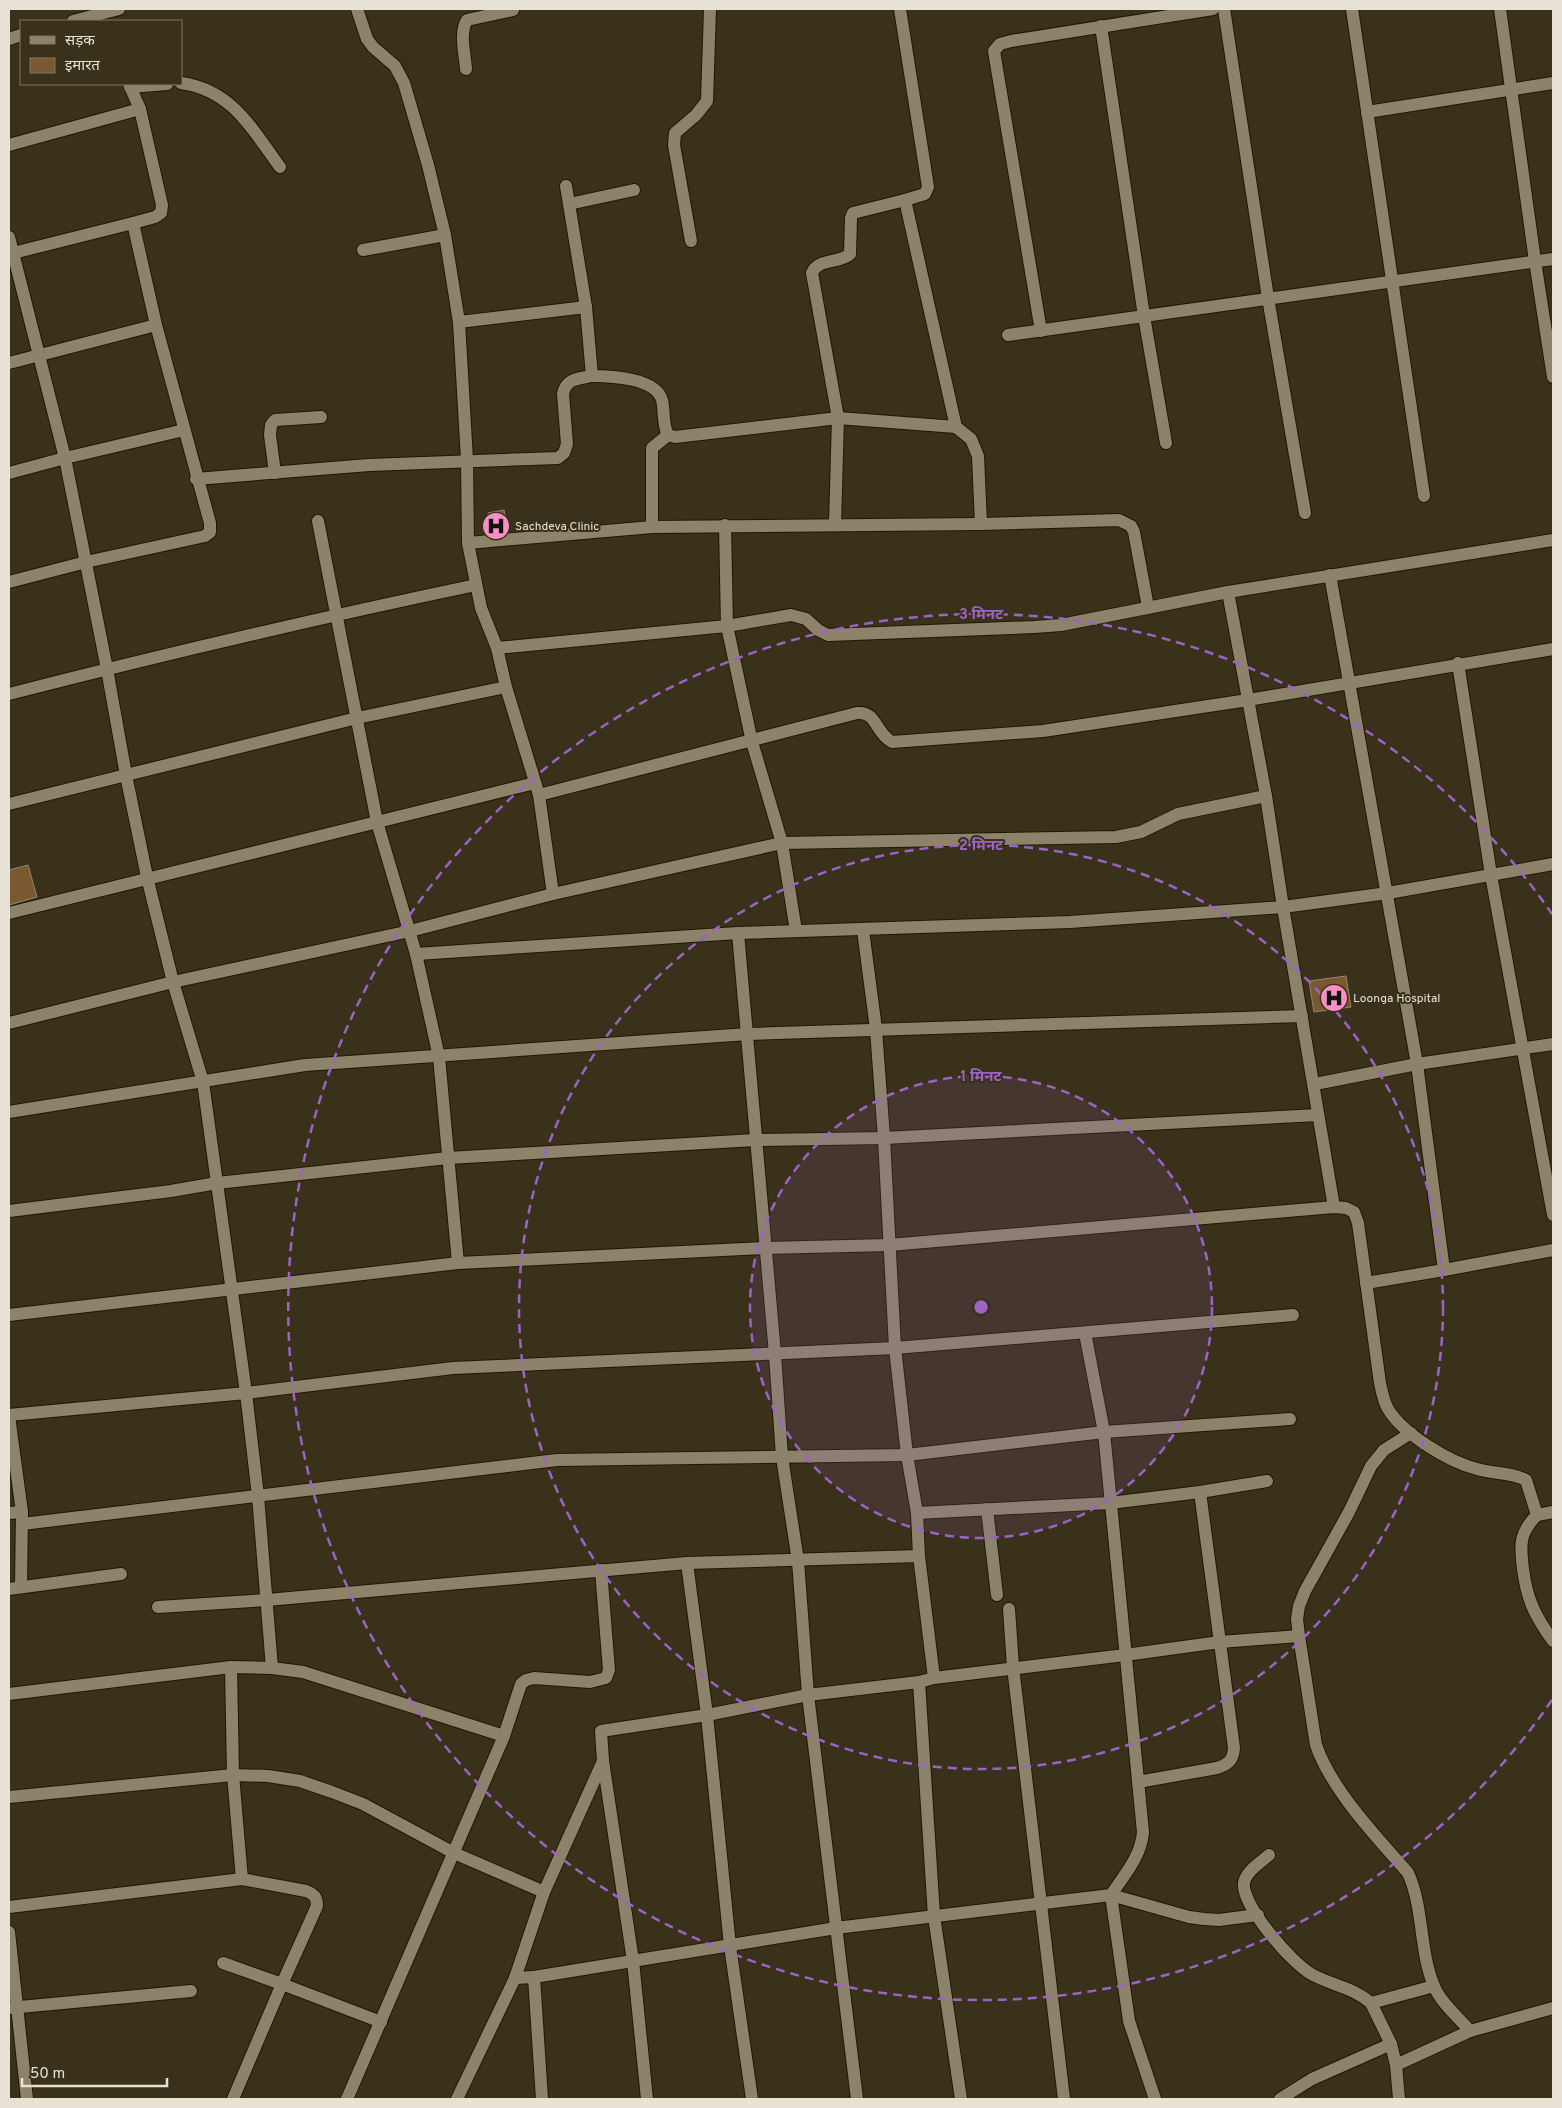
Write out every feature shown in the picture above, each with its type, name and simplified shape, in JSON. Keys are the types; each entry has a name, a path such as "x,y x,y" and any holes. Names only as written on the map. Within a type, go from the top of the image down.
{"street":[{"path":"357,9 367,39 373,47 395,66 404,83 428,165 444,235 459,322 467,460 468,543 481,608 497,648 506,687 539,795 554,894"},
{"path":"466,69 463,34 467,20 477,16 514,9"},
{"path":"691,241 674,145 675,133 696,115 707,101 710,9"},
{"path":"835,525 838,418 812,273 814,268 820,264 840,259 850,254 851,218 853,213 925,194 928,187 900,9"},
{"path":"1041,331 994,51 1000,44 1011,41 1213,9"},
{"path":"1224,9 1268,298 1305,513"},
{"path":"1352,9 1424,496"},
{"path":"1500,9 1553,377"},
{"path":"77,20 113,12"},
{"path":"1101,26 1144,316 1166,443"},
{"path":"182,83 206,89 229,103 241,115 280,167"},
{"path":"1367,112 1553,83"},
{"path":"10,253 133,223 155,217 161,213 162,205 140,109 130,85"},
{"path":"9,145 140,109"},
{"path":"566,186 586,307 592,376"},
{"path":"569,204 634,190"},
{"path":"905,200 956,427"},
{"path":"9,582 86,562 205,536 210,532 210,523 196,479 156,325 133,223"},
{"path":"363,250 444,235"},
{"path":"9,237 10,253 65,458 126,775 148,877 173,982 203,1082 246,1393 258,1496 272,1668"},
{"path":"1008,335 1553,258"},
{"path":"459,322 586,307"},
{"path":"9,363 156,325"},
{"path":"196,479 369,465 558,458 564,453 566,444 564,387 567,382 572,380 592,376 606,376 636,381 655,389 663,403 665,430 668,435 675,437 838,418 956,427 972,440 978,456 981,524"},
{"path":"276,473 270,435 271,424 275,420 321,417"},
{"path":"9,473 184,430"},
{"path":"652,527 651,453 652,448 668,435"},
{"path":"468,543 652,527 981,524 1119,520 1131,526 1134,532 1148,607"},
{"path":"318,521 377,822 410,931 439,1057 458,1263"},
{"path":"725,525 727,626 752,742 782,843 796,931"},
{"path":"497,648 727,626 791,615 806,619 818,630 828,635 1061,625 1330,574 1553,540"},
{"path":"1330,574 1388,893 1416,1064 1444,1270"},
{"path":"9,694 336,614 476,585"},
{"path":"1228,592 1266,796 1334,1208"},
{"path":"539,795 864,713 872,717 884,738 892,742 1043,732 1248,700 1553,648"},
{"path":"1458,664 1491,874 1553,1215"},
{"path":"9,804 357,718 506,687"},
{"path":"9,913 148,877 535,783"},
{"path":"9,1023 173,982 410,931 554,894 782,843 1116,837 1140,832 1178,814 1266,796"},
{"path":"416,954 796,931 1070,922 1283,907 1388,893 1553,864"},
{"path":"863,930 876,1030 896,1348 908,1455 917,1513 919,1556 934,1678"},
{"path":"738,934 775,1354 782,1457 798,1561 808,1695 856,2099"},
{"path":"9,1112 305,1065 748,1034 1302,1016"},
{"path":"1315,1084 1416,1064 1553,1044"},
{"path":"9,1212 171,1191 216,1182 448,1158 755,1140 884,1138 1318,1115"},
{"path":"9,1316 458,1263 765,1248 889,1245 1346,1208 1354,1212 1358,1223 1382,1397 1389,1410 1411,1433 1446,1457 1464,1466 1517,1476 1526,1480 1537,1515"},
{"path":"1366,1283 1553,1250"},
{"path":"121,1574 15,1588 22,1518 9,1416 246,1393 453,1368 896,1348 1293,1315"},
{"path":"1085,1333 1104,1432 1143,1832 1142,1844 1137,1856 1111,1895 1129,2021 1155,2099"},
{"path":"9,1513 22,1518 258,1496 557,1460 908,1455 1104,1432 1290,1419"},
{"path":"1411,1433 1384,1450 1372,1466 1305,1591 1298,1612 1299,1636 1316,1745 1321,1758 1340,1791 1408,1873 1414,1886 1428,1967 1434,1986 1442,1999 1470,2031"},
{"path":"917,1513 1110,1503 1200,1492 1267,1481"},
{"path":"1138,1782 1217,1768 1228,1764 1233,1758 1234,1748 1200,1492"},
{"path":"987,1509 997,1595"},
{"path":"1553,1512 1537,1515 1527,1525 1522,1536 1521,1548 1528,1598 1535,1613 1553,1640"},
{"path":"158,1607 267,1600 687,1563 919,1556"},
{"path":"687,1563 707,1715 730,1946 752,2099"},
{"path":"347,2099 504,1736 522,1684 526,1680 534,1678 590,1682 606,1678 608,1670 601,1570"},
{"path":"1009,1609 1013,1667 1064,2099"},
{"path":"647,2099 633,1961 603,1761 601,1732 707,1715 808,1695 919,1682 934,1678 1013,1667 1125,1655 1220,1642 1299,1636"},
{"path":"9,1694 231,1667 272,1668 303,1672 332,1680 504,1736"},
{"path":"231,1667 233,1775 242,1879"},
{"path":"919,1682 934,1916 961,2099"},
{"path":"457,2099 515,1978 544,1892 603,1761"},
{"path":"9,1797 233,1775 268,1776 300,1781 363,1804 454,1853 544,1892"},
{"path":"1269,1855 1248,1873 1244,1880 1246,1895 1281,1949 1302,1969 1314,1976 1360,1993 1372,2003 1390,2044 1396,2065 1400,2099"},
{"path":"9,1907 242,1879 306,1891 312,1894 317,1899 318,1906 282,1984 233,2099"},
{"path":"515,1978 534,1977 836,1928 1042,1905 1111,1895 1189,1917 1220,1920 1258,1915"},
{"path":"9,1932 12,2007 27,2099"},
{"path":"223,1963 381,2022"},
{"path":"534,1977 542,2099"},
{"path":"1372,2003 1434,1986"},
{"path":"12,2007 191,1991"},
{"path":"1396,2065 1470,2031 1553,2008"},
{"path":"1280,2099 1312,2079 1390,2044"}],"building":[{"path":"504,510 509,535 493,538 488,513"},
{"path":"28,865 37,897 9,905 9,870"},
{"path":"1346,976 1351,1007 1314,1012 1309,981"}],"place":[{"name":"Sachdeva Clinic","path":"496,526"},
{"name":"Loonga Hospital","path":"1334,998"}]}
